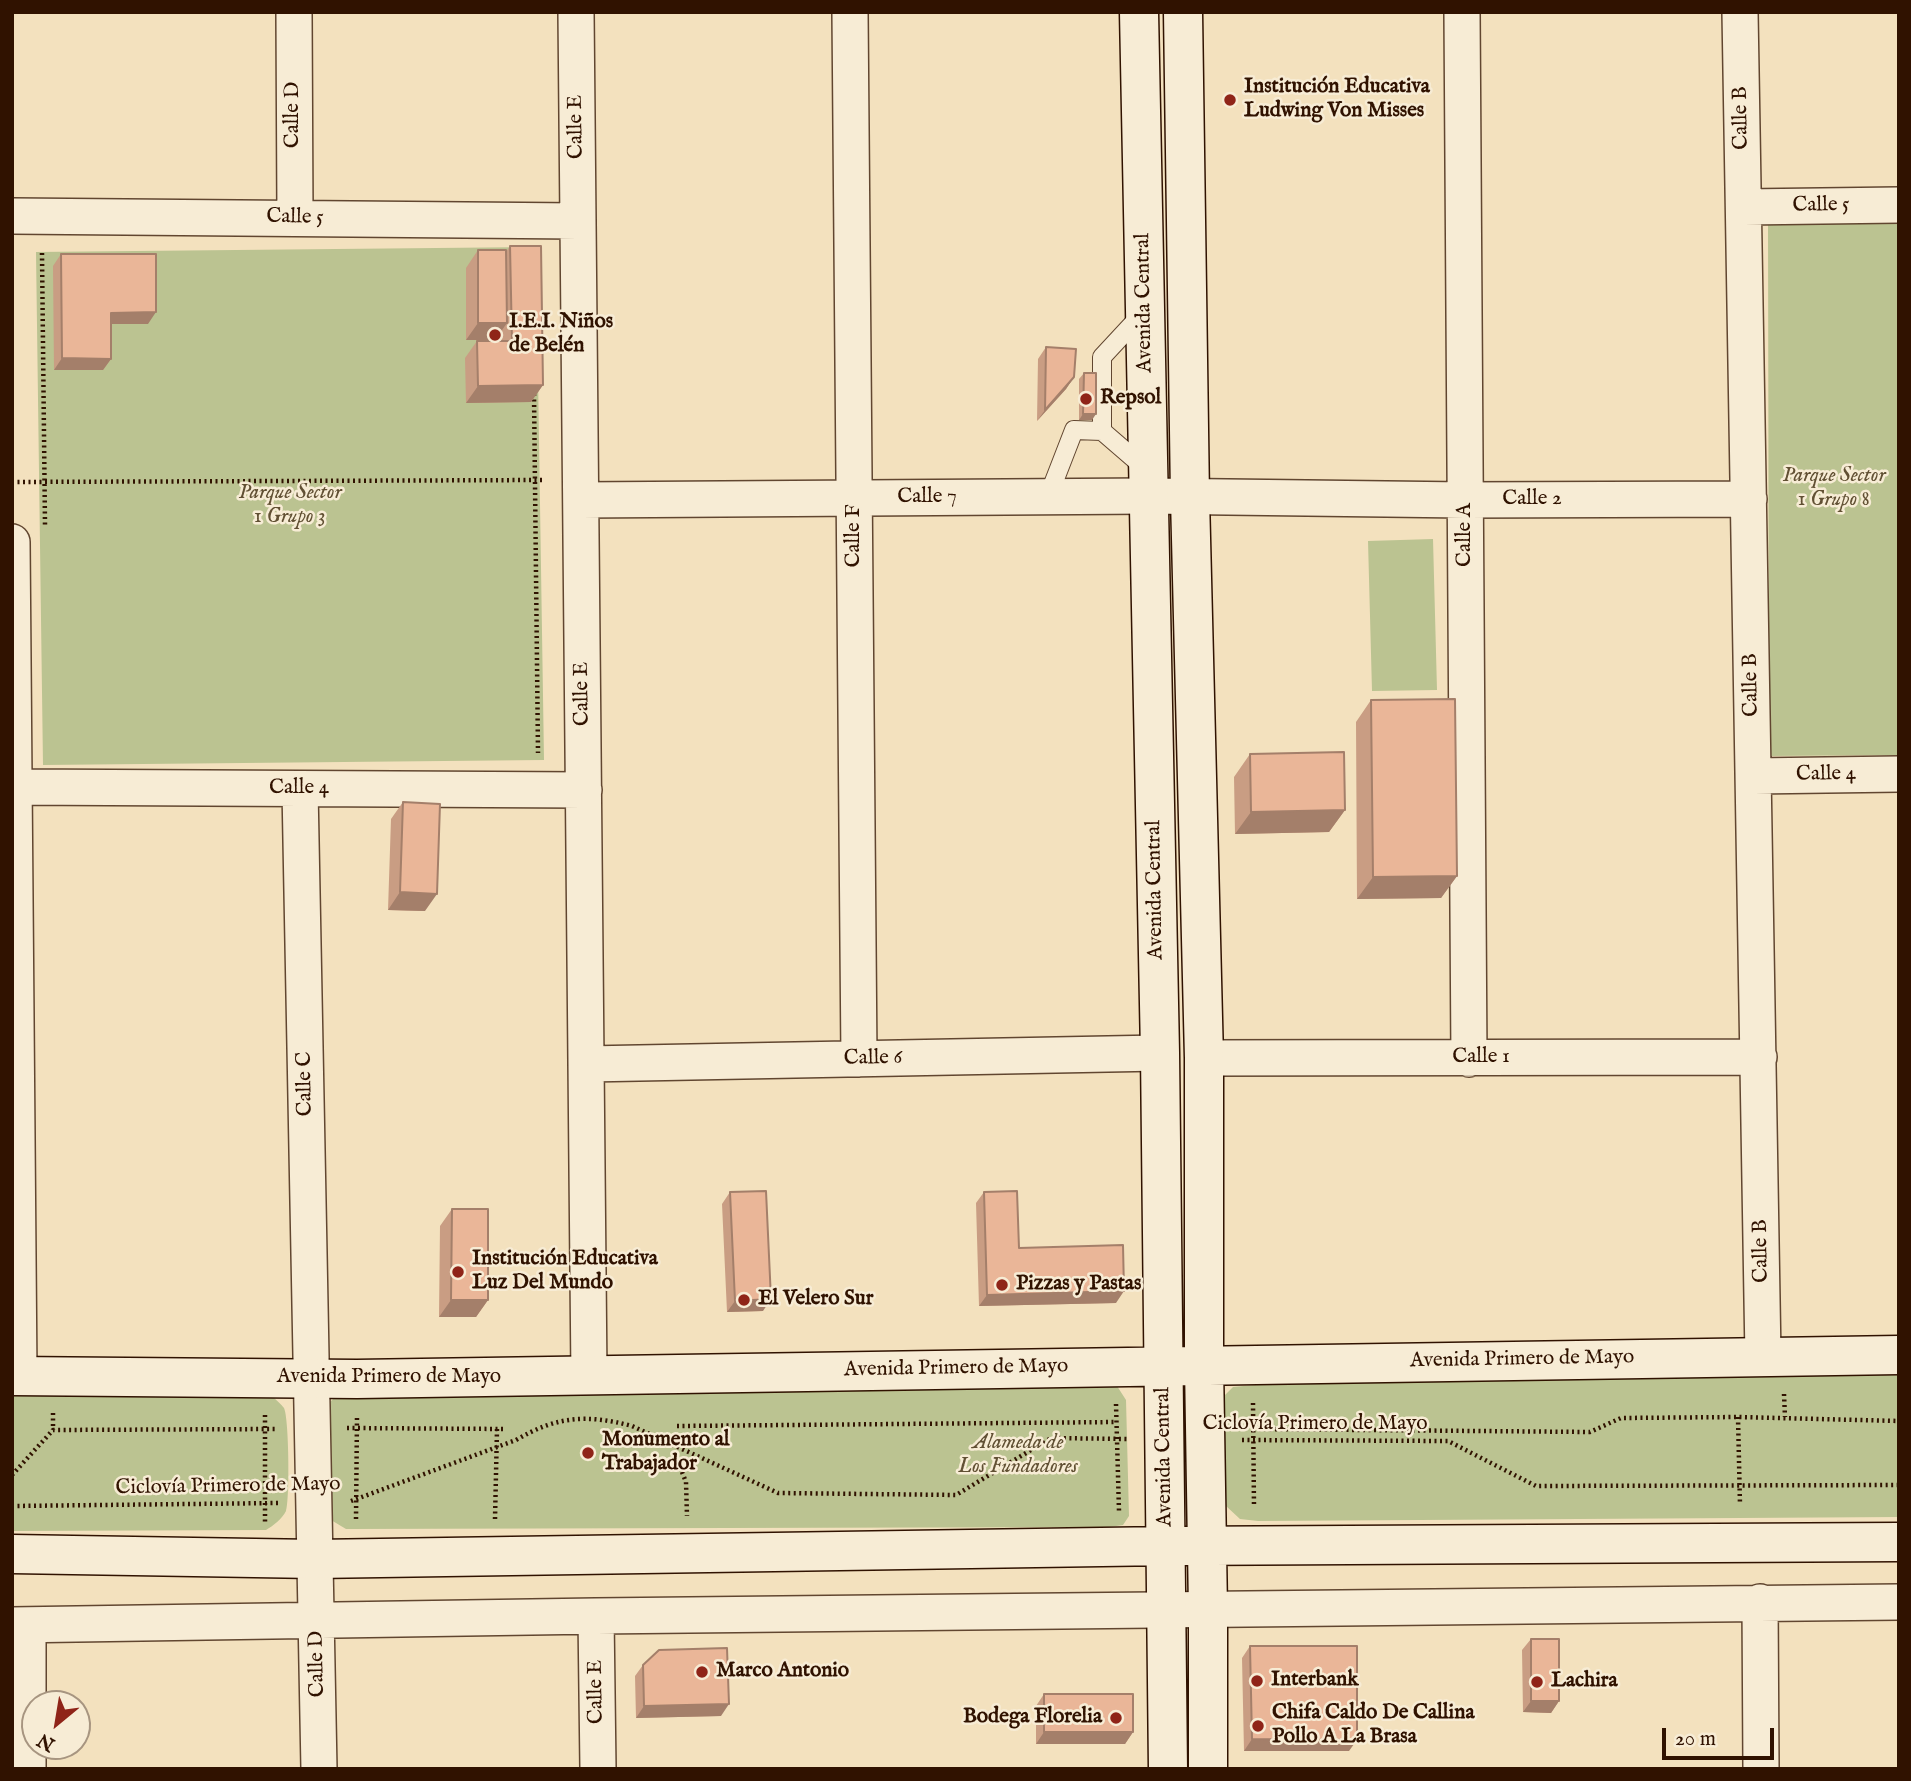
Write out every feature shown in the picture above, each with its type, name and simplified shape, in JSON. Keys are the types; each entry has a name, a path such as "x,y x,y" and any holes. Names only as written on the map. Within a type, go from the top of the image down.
{"main road":[{"name":"Avenida Central","path":"1139,12 1160,1053 1168,1769"},
{"name":"Avenida Central","path":"1183,12 1190,498 1204,1058 1208,1769"},
{"name":"Avenida Primero de Mayo","path":"16,1376 357,1379 1899,1355"},
{"path":"12,1554 355,1559 1167,1546 1899,1542"}],"street":[{"name":"Calle D","path":"293,12 295,218"},
{"name":"Calle E","path":"576,12 589,1376"},
{"name":"Calle F","path":"850,12 859,1059"},
{"name":"Calle A","path":"1462,12 1469,1059"},
{"name":"Calle B","path":"1741,12 1763,1357"},
{"name":"Calle 5","path":"1744,207 1899,205"},
{"name":"Calle 5","path":"12,216 578,220"},
{"name":"Calle 7","path":"581,490 854,498 1048,497 1148,483 1190,498"},
{"name":"Calle 2","path":"1190,498 1749,499"},
{"path":"16,1376 15,787 29,540"},
{"name":"Calle 4","path":"1754,776 1899,774"},
{"name":"Calle 4","path":"15,787 584,790"},
{"name":"Calle C","path":"300,789 314,1502"},
{"name":"Calle 6","path":"587,1064 1160,1053"},
{"name":"Calle 1","path":"1204,1058 1759,1057"},
{"name":"Calle D","path":"314,1502 319,1769"},
{"path":"1760,1602 1761,1769"},
{"path":"28,1769 20,1625 1899,1602"},
{"name":"Calle E","path":"596,1616 598,1769"}],"lane":[{"path":"1145,310 1102,357 1102,431 1148,483"},
{"path":"1048,497 1074,430 1102,431"}],"path":[{"path":"29,540 45,482 42,252 55,252"},
{"path":"524,754 538,753 534,386"},
{"path":"12,482 535,480 581,490"},
{"path":"1253,1364 1254,1546"},
{"path":"1116,1366 1120,1547"},
{"path":"264,1379 265,1558"},
{"path":"355,1559 357,1379"},
{"path":"1253,1429 1590,1432 1621,1418 1738,1417 1899,1421"},
{"path":"1738,1417 1742,1544"},
{"name":"Ciclovía Primero de Mayo","path":"12,1506 356,1501 516,1440 536,1428 580,1418 606,1419 632,1426 778,1493 956,1495 1051,1438 1165,1440"},
{"path":"677,1426 1117,1422"},
{"path":"356,1428 506,1429"},
{"path":"494,1557 497,1429"},
{"path":"12,1475 53,1430 265,1430"},
{"name":"Ciclovía Primero de Mayo","path":"1205,1440 1448,1441 1536,1486 1899,1485"}],"green space":[{"name":"Parque Sector 1 Grupo 8","path":"1768,224 1899,224 1899,755 1769,756"},
{"name":"Parque Sector 1 Grupo 3","path":"536,247 544,760 43,765 36,252"},
{"path":"1433,539 1437,690 1372,691 1368,541"},
{"path":"1899,1372 1899,1517 1258,1521 1240,1519 1226,1506 1222,1398 1233,1387"},
{"name":"Alameda de Los Fundadores","path":"1096,1384 1117,1386 1126,1400 1129,1516 1123,1525 346,1529 331,1520 327,1405 334,1398"},
{"path":"12,1393 272,1396 284,1408 286,1415 286,1511 266,1530 12,1531"}],"building":[{"path":"510,246 541,246 543,385 478,386 477,341 512,341"},
{"path":"478,250 506,250 507,323 478,323"},
{"path":"61,254 156,254 156,312 111,313 111,359 62,358"},
{"path":"1046,347 1076,349 1074,377 1045,410"},
{"path":"1084,373 1096,373 1096,414 1083,414"},
{"path":"1455,699 1457,876 1373,877 1371,700"},
{"path":"1344,752 1345,810 1251,812 1250,754"},
{"path":"403,802 440,804 437,894 400,892"},
{"path":"766,1191 771,1299 735,1301 730,1192"},
{"path":"1017,1191 1019,1248 1123,1245 1124,1291 987,1295 984,1192"},
{"path":"452,1209 488,1209 488,1300 451,1300"},
{"path":"1531,1639 1559,1639 1559,1701 1531,1701"},
{"path":"1250,1646 1357,1646 1357,1740 1252,1739"},
{"path":"727,1648 729,1704 644,1706 643,1665 659,1650"},
{"path":"1044,1694 1133,1694 1133,1732 1044,1732"}],"place":[{"name":"Institución Educativa Ludwing Von Misses","path":"1230,100"},
{"name":"I.E.I. Niños de Belén","path":"495,335"},
{"name":"Repsol","path":"1086,399"},
{"name":"Institución Educativa Luz Del Mundo","path":"458,1272"},
{"name":"Pizzas y Pastas","path":"1002,1285"},
{"name":"El Velero Sur","path":"744,1300"},
{"name":"Monumento al Trabajador","path":"588,1453"},
{"name":"Marco Antonio","path":"702,1672"},
{"name":"Interbank","path":"1257,1681"},
{"name":"Lachira","path":"1537,1682"},
{"name":"Bodega Florelia","path":"1116,1718"},
{"name":"Chifa Caldo De Callina Pollo A La Brasa","path":"1258,1726"}]}
